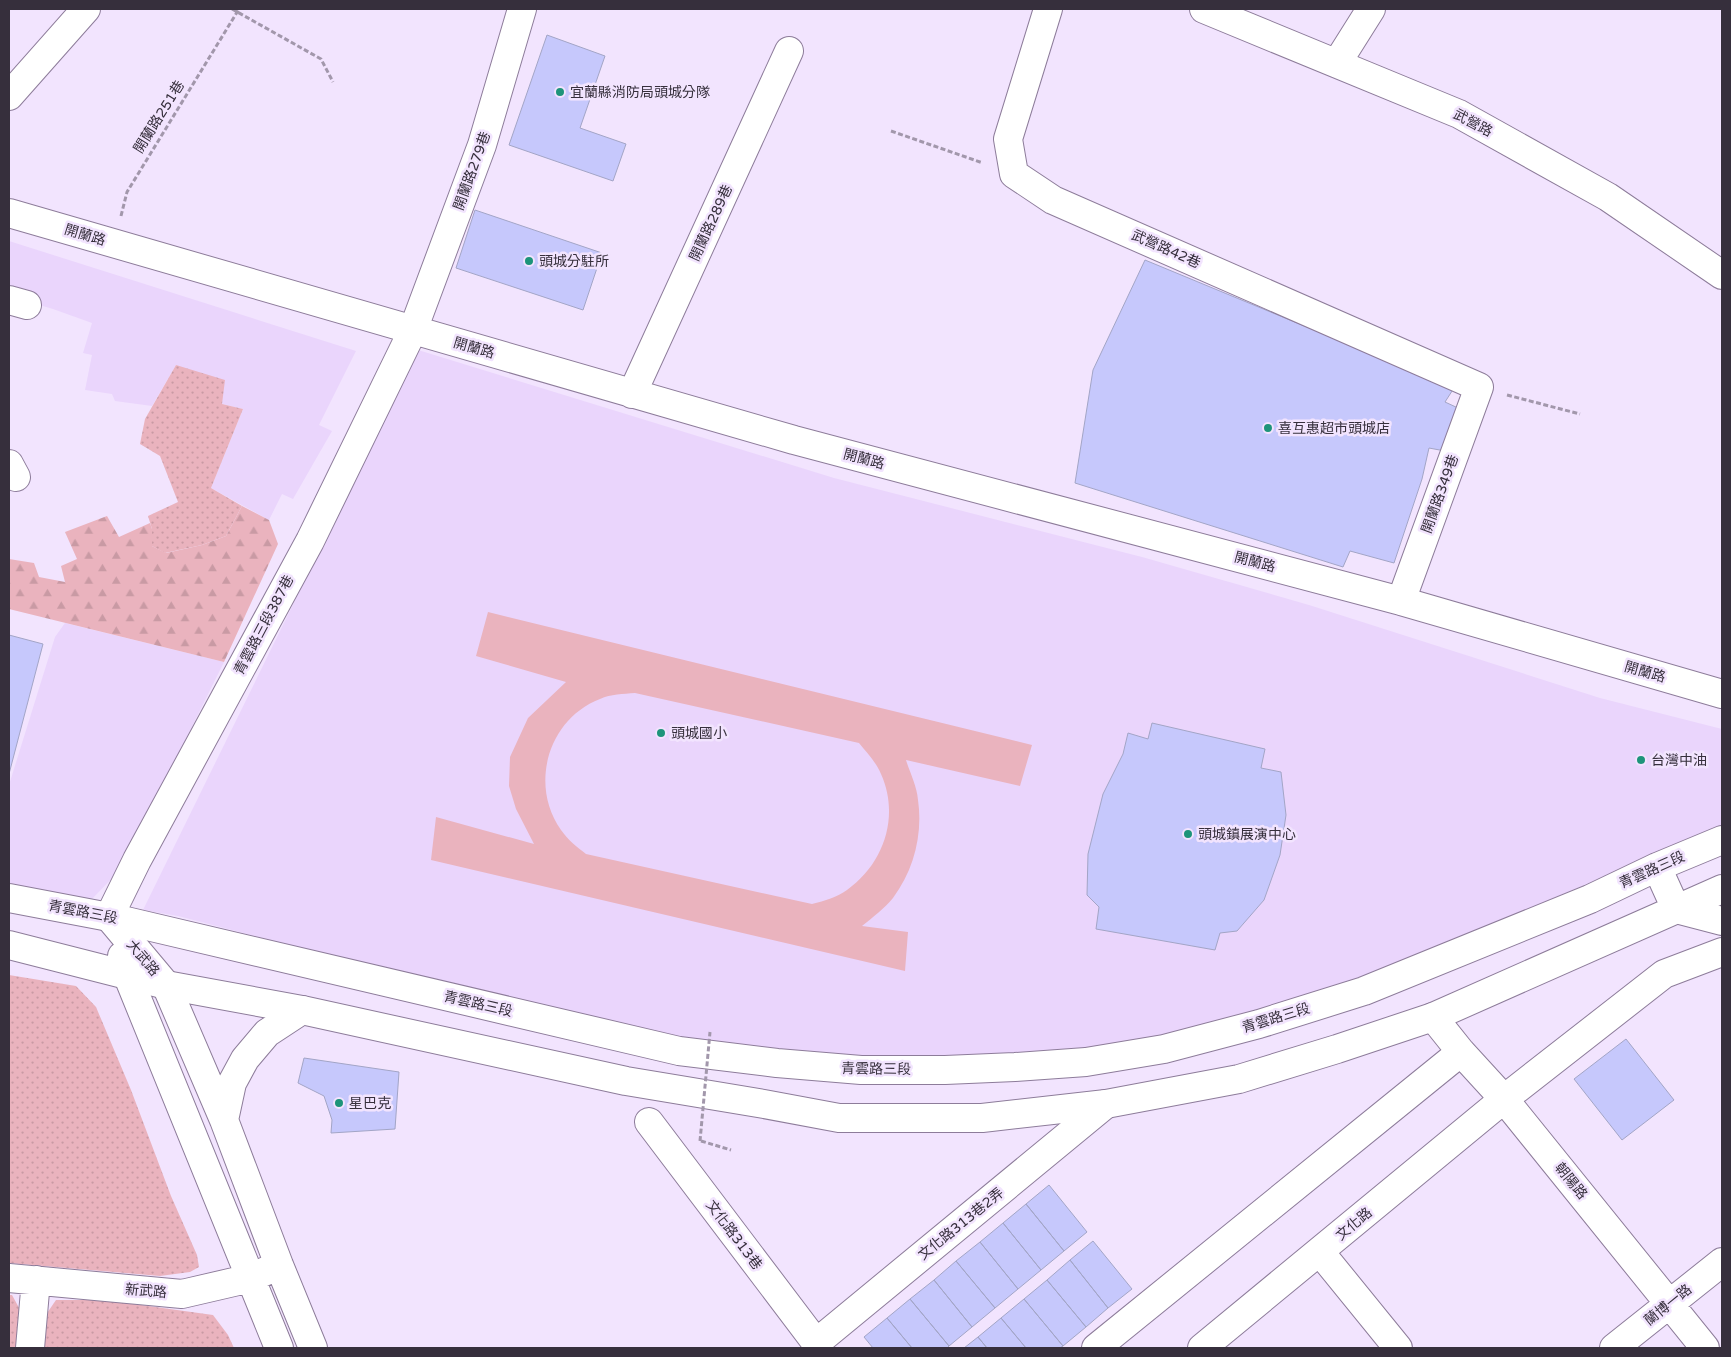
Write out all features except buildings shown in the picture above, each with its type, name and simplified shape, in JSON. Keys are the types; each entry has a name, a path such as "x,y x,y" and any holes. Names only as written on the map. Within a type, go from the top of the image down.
{"street":[{"path":"9,96 86,9"},
{"name":"開蘭路279巷","path":"413,330 482,145 522,9"},
{"path":"1014,174 1008,138 1048,9"},
{"name":"武營路","path":"1204,9 1337,62 1459,114 1608,197 1722,275"},
{"path":"1337,62 1371,9"},
{"name":"開蘭路289巷","path":"632,394 790,51"},
{"name":"武營路42巷","path":"1014,174 1053,200 1480,387"},
{"name":"開蘭路","path":"9,213 632,394 804,442 1401,601 1722,694"},
{"name":"青雲路三段387巷","path":"109,917 137,860 310,541 413,330"},
{"name":"開蘭路349巷","path":"1401,601 1480,387"},
{"name":"青雲路三段","path":"9,898 109,917 679,1051 777,1063 861,1070 946,1070 1086,1062 1164,1049 1259,1024 1364,990 1590,899 1657,867 1722,840"},
{"path":"1657,867 1676,909"},
{"path":"9,945 166,985 302,1010 626,1081 839,1118 982,1118 1106,1104 1239,1079 1433,1017 1722,889"},
{"path":"1676,909 1722,921"},
{"name":"大武路","path":"109,917 128,974 279,1348"},
{"name":"大武路","path":"109,917 166,985 224,1120 279,1266 313,1348"},
{"name":"文化路","path":"1202,1348 1504,1099 1664,974 1722,952"},
{"path":"224,1120 232,1083 245,1058 267,1033 302,1010"},
{"name":"朝陽路","path":"1433,1017 1461,1052 1504,1099 1705,1348"},
{"path":"1096,1348 1461,1052"},
{"path":"764,1104 777,1063"},
{"name":"文化路313巷2弄","path":"818,1346 1106,1104"},
{"name":"文化路313巷","path":"649,1122 818,1346"},
{"path":"1320,1252 1398,1348"},
{"name":"蘭博一路","path":"1614,1348 1722,1262"},
{"name":"新武路","path":"9,1278 182,1294 251,1278 279,1266"},
{"path":"30,1348 36,1280"}],"path":[{"path":"232,9 238,10 321,58 333,82"},
{"name":"開蘭路251巷","path":"114,244 126,192 238,10"},
{"path":"890,131 1014,174"},
{"path":"1480,387 1580,414"},
{"path":"710,1032 700,1141 732,1150"}],"shaded area":[{"path":"9,241 356,351 319,425 332,431 293,499 282,494 269,520 211,488 243,409 222,404 176,365 152,406 115,401 112,394 85,390 92,355 83,353 92,323 9,296"},
{"name":"頭城國小","path":"418,350 834,478 1142,557 1309,605 1600,698 1722,729 1722,826 1372,976 1236,1020 1096,1048 1002,1056 829,1056 668,1040 178,916 143,910"},
{"path":"65,623 224,662 122,868 91,900 9,884 9,785 55,637"}],"green space":[{"path":"176,365 225,380 222,404 243,409 211,488 242,506 226,536 202,545 165,553 152,546 152,529 148,516 178,502 160,456 140,444 145,419"},
{"path":"242,506 269,520 278,544 224,662 9,609 9,559 34,563 39,577 65,582 61,566 77,559 65,532 107,516 119,537 150,523 152,546 166,553 202,545 226,536"},
{"path":"488,612 1032,745 1020,786 906,760 918,800 919,826 915,851 906,876 893,898 862,926 908,932 905,971 431,860 436,817 534,844 516,809 509,786 510,757 528,718 566,682 476,656","holes":["635,693 859,743 877,766 887,790 889,806 885,838 871,867 860,879 839,895 812,904 586,854 561,830 551,812 546,793 549,755 556,737 567,722 582,709 604,697 613,695"]},
{"path":"9,975 76,986 96,1007 131,1090 171,1196 197,1255 199,1267 190,1272 160,1276 9,1263"},
{"path":"9,1295 12,1295 23,1315 19,1348 9,1348"},
{"path":"56,1300 105,1300 213,1315 228,1335 234,1348 40,1348 43,1319"}],"place":[{"name":"宜蘭縣消防局頭城分隊","path":"560,92"},
{"name":"頭城分駐所","path":"529,261"},
{"name":"喜互惠超市頭城店","path":"1268,428"},
{"name":"頭城國小","path":"661,733"},
{"name":"台灣中油","path":"1641,760"},
{"name":"頭城鎮展演中心","path":"1188,834"},
{"name":"星巴克","path":"339,1103"}]}
